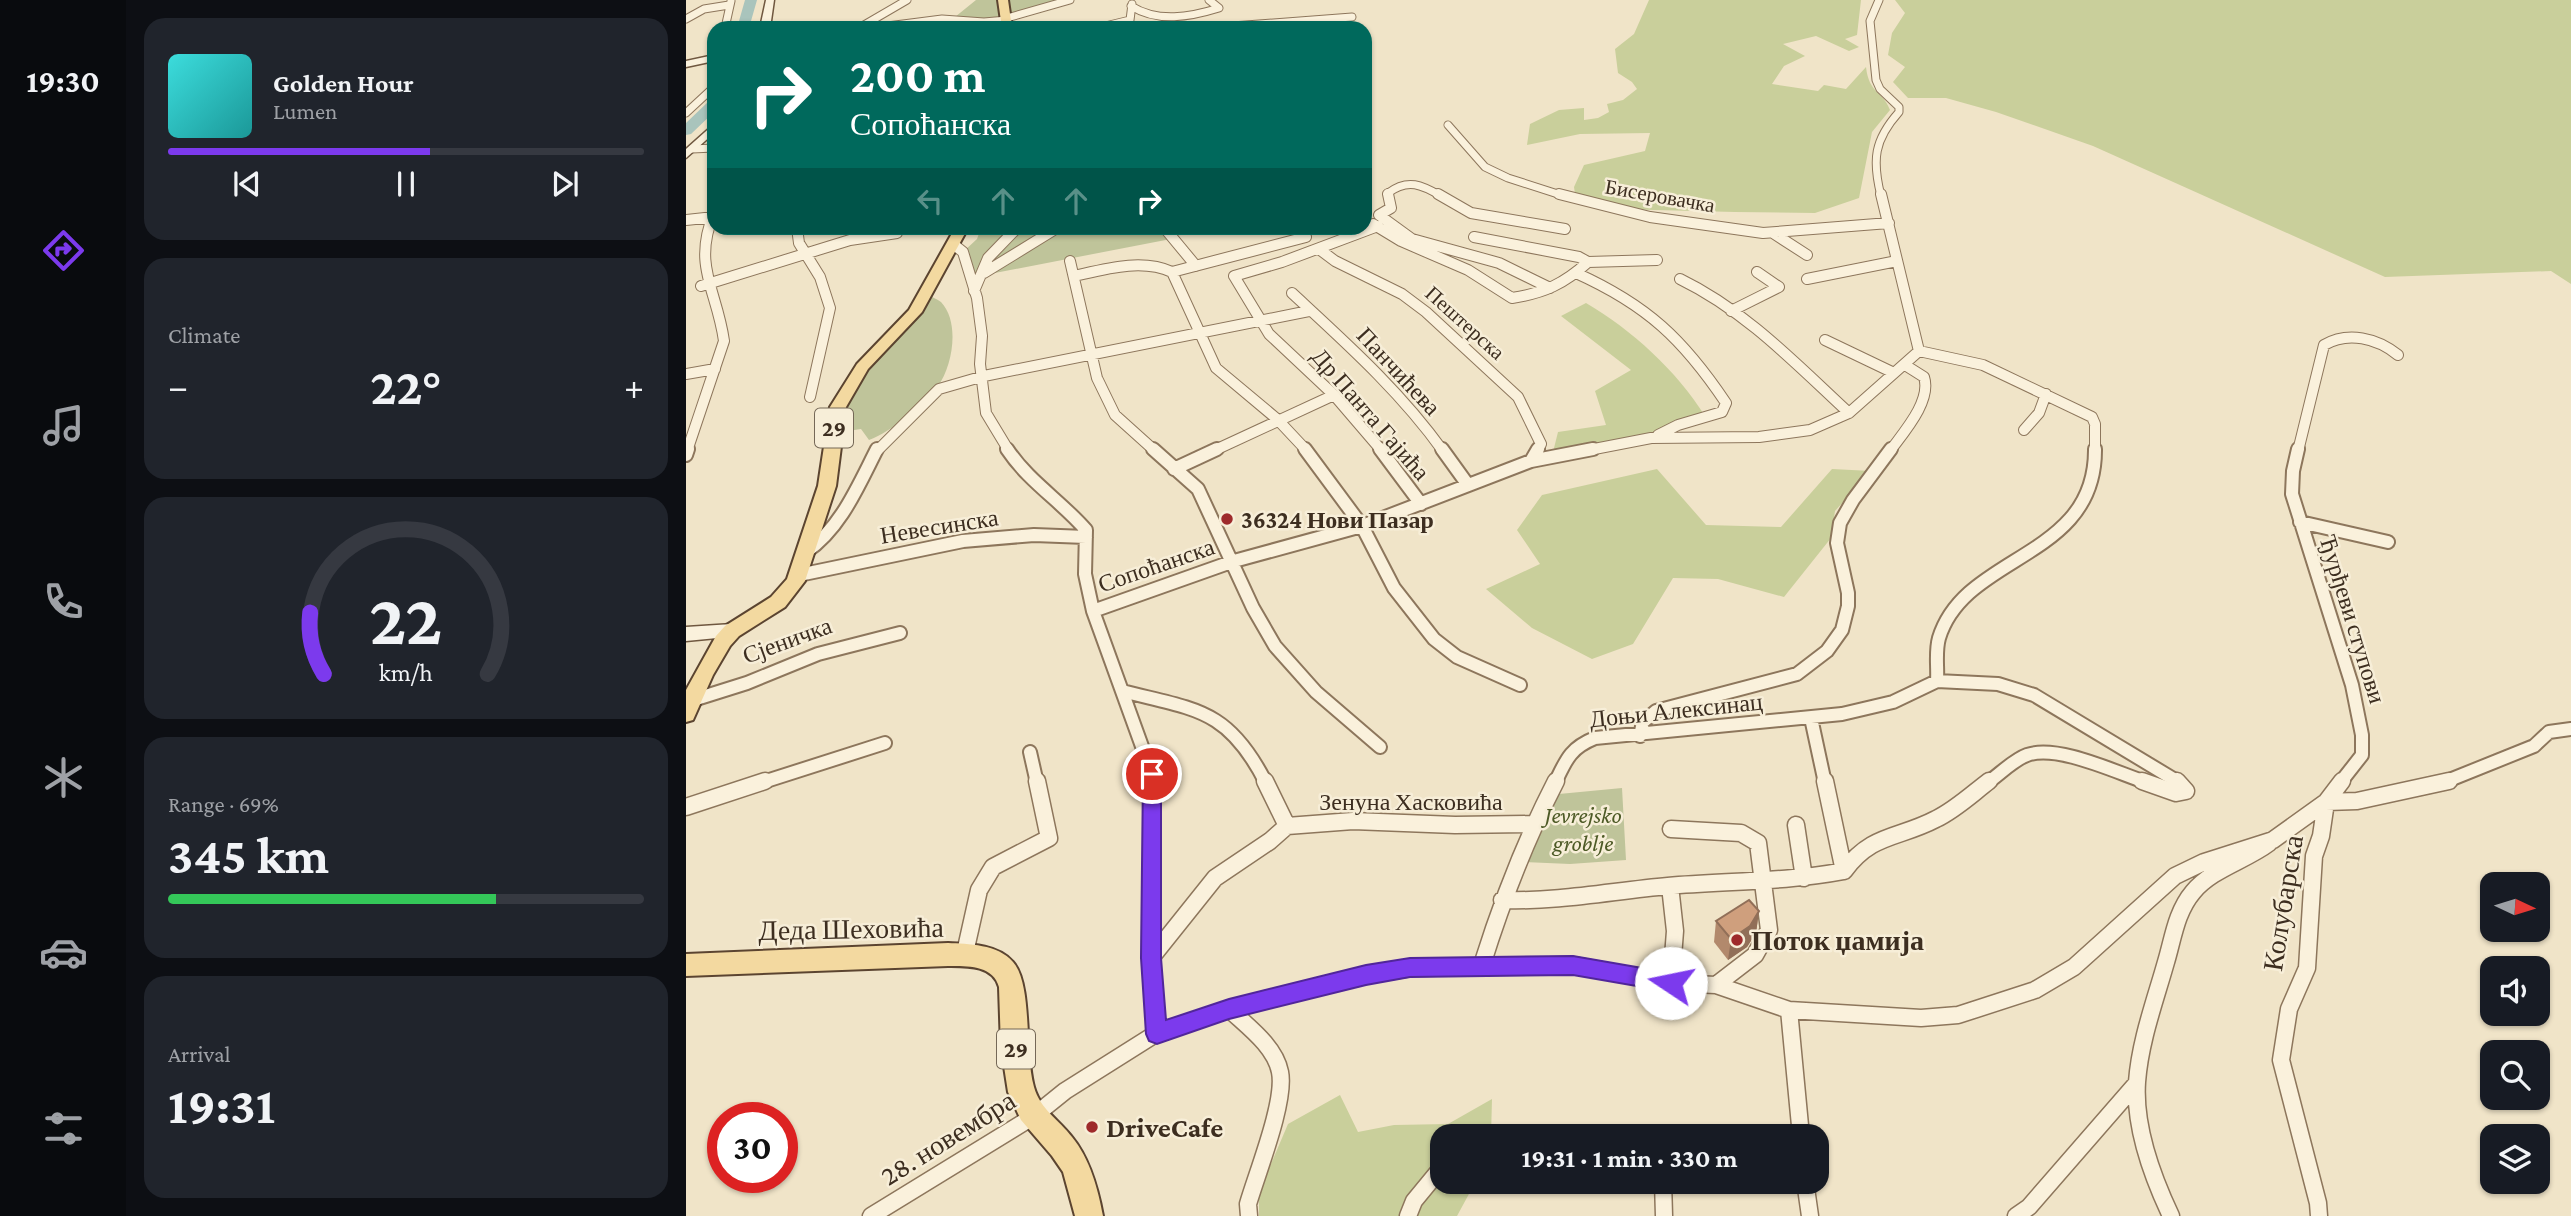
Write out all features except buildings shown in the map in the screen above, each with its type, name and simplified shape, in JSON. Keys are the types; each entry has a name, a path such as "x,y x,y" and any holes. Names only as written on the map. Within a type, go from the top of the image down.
{"main road":[{"path":"1003,0 1007,21"},
{"name":"29","path":"732,631 778,602 799,575 829,476 833,424 838,407 862,367 915,312 958,235"},
{"name":"Сјеничка","path":"689,707 715,652 732,631"},
{"name":"Деда Шеховића","path":"686,965 845,956 964,957 989,960 1002,967 1010,978 1020,1085 1027,1107 1034,1116"},
{"name":"29","path":"1034,1116 1061,1145 1076,1168 1082,1182 1089,1216"}],"street":[{"path":"766,21 770,0"},
{"path":"871,21 907,0"},
{"path":"1010,21 1070,0"},
{"path":"1132,3 1140,13 1176,16 1219,8 1209,0"},
{"path":"1879,0 1870,21 1876,80 1880,89 1899,107 1899,112 1878,136 1875,154 1878,183 1915,325 1919,351"},
{"path":"686,19 704,9 730,3 726,21"},
{"path":"1126,21 1130,20 1132,3"},
{"path":"1299,21 1352,17"},
{"path":"923,21 975,21"},
{"path":"686,64 707,60"},
{"path":"686,113 707,94"},
{"name":"Бисеровачка","path":"1448,125 1485,167 1555,193 1650,216 1773,233 1889,223"},
{"path":"689,152 707,134"},
{"path":"689,152 707,149"},
{"path":"1550,288 1499,263 1412,239 1379,215 1391,208 1388,193 1400,185 1411,183 1419,184 1471,213 1565,229"},
{"path":"686,219 707,217"},
{"path":"1372,223 1401,242 1468,270 1512,298 1531,297 1576,273 1588,262"},
{"path":"695,239 707,224"},
{"path":"1372,228 1378,226"},
{"path":"1773,233 1807,255"},
{"path":"797,235 804,253 820,276 830,309 810,397"},
{"path":"686,455 723,341 719,321 699,282 857,238 881,235"},
{"path":"974,291 993,252 1010,235"},
{"path":"984,273 1046,235"},
{"path":"1171,235 1195,266"},
{"path":"1172,272 1306,237 1305,235"},
{"path":"1319,249 1355,235"},
{"path":"1474,237 1579,257 1588,262 1657,260"},
{"name":"Сопоћанска","path":"953,244 963,252 981,325 980,354 986,413 1006,450 1033,482 1079,519 1086,530 1084,574 1093,611 1152,774 1151,958 1157,1034"},
{"name":"Др Панта Гајића","path":"1319,249 1234,276 1269,334 1334,395 1382,451 1421,504"},
{"name":"Пештерска","path":"1319,249 1335,261 1402,294 1518,397 1541,444 1531,461"},
{"path":"1070,261 1097,378 1115,415 1199,489 1234,561 1253,608 1275,646 1316,692 1380,747"},
{"path":"1807,279 1897,261"},
{"path":"1074,276 1120,267 1160,266 1172,272 1216,368 1277,419 1309,453 1362,526 1394,588 1434,639 1457,657 1520,685"},
{"path":"1731,311 1779,288 1757,272"},
{"path":"1576,273 1617,292 1659,324 1701,365 1726,403 1722,412 1678,425 1651,438"},
{"path":"1680,279 1698,286 1748,323 1849,413"},
{"name":"Панчићева","path":"1292,293 1364,359 1417,415 1468,485"},
{"name":"Др Панта Гајића","path":"1261,322 1309,311"},
{"path":"806,552 826,538 857,489 879,446 939,389 984,376 1261,322"},
{"name":"Ђурђеви ступови","path":"1157,1034 1229,1009 1366,975 1410,968 1573,965 1671,983 1716,985 1789,1010 1864,1016 1958,1015 2035,990 2074,967 2175,876 2204,862 2273,840 2326,802 2362,755 2362,734 2352,685 2292,494 2292,471 2327,341 2345,338 2371,339 2389,346 2398,355"},
{"path":"1640,736 1643,722 1656,711 1797,674 1816,664 1829,651 1840,633 1848,594 1836,542 1839,524 1918,408 1927,389 1925,378 1917,370 1900,369 1825,340"},
{"path":"1651,438 1787,435 1810,430 1849,413 1919,351"},
{"path":"1502,900 1528,902 1670,886 1804,878 1844,872 1858,852 1869,845 1937,819 2025,755 2048,752 2071,757 2176,793 2184,793 2183,785 2034,695 2011,685 1989,681 1937,681 1939,638 1953,611 1991,577 2029,555 2084,503 2094,477 2095,424 2092,417 1983,365 1919,351"},
{"path":"686,373 715,369"},
{"path":"2024,430 2039,413 2046,394"},
{"path":"1174,469 1277,419 1334,395"},
{"name":"Сопоћанска","path":"1093,611 1234,561 1362,526 1531,461 1651,438"},
{"name":"Ђурђеви ступови","path":"2300,522 2388,542"},
{"name":"Невесинска","path":"799,575 869,558 963,541 1034,535 1086,537"},
{"path":"686,634 732,631"},
{"name":"Сјеничка","path":"689,707 818,654 900,633"},
{"name":"Доњи Алексинац","path":"1482,965 1502,900 1534,824 1567,759 1578,745 1595,738 1640,736 1851,712 1918,693 1937,681"},
{"name":"Зенуна Хасковића","path":"1122,691 1202,711 1224,724 1250,755 1287,826"},
{"path":"1811,718 1844,872"},
{"path":"2326,802 2357,801 2448,782 2534,746 2549,732 2571,729"},
{"path":"686,807 885,743"},
{"path":"964,957 979,890 993,867 1049,838 1030,752"},
{"name":"Колубарска","path":"2319,1216 2318,1203 2281,1060 2289,1009 2307,968 2315,856 2326,802"},
{"name":"Зенуна Хасковића","path":"1151,958 1215,878 1270,841 1287,826 1353,821 1455,825 1534,824"},
{"path":"1796,825 1804,878"},
{"path":"1671,829 1741,832 1758,843 1769,930 1765,944 1756,955 1716,985"},
{"name":"Колубарска","path":"2171,1216 2162,1199 2145,1143 2136,1084 2148,1019 2183,905 2212,875 2259,851 2273,840"},
{"path":"1670,886 1675,931 1671,983"},
{"path":"1229,1009 1271,1053 1280,1073 1277,1101 1248,1203 1249,1216"},
{"path":"1789,1010 1800,1124"},
{"name":"28. новембра","path":"871,1216 1034,1116 1065,1091 1157,1034"},
{"path":"2016,1216 2029,1207 2136,1084"},
{"path":"1408,1216 1414,1201 1430,1182"},
{"path":"1663,1194 1664,1216"},
{"path":"1807,1194 1810,1216"}],"green space":[{"path":"976,0 1064,0 989,20 955,17"},
{"path":"1649,0 1861,0 1857,35 1845,39 1859,47 1849,51 1816,36 1783,44 1805,56 1784,66 1772,84 1818,91 1824,85 1846,89 1866,67 1870,82 1890,110 1872,132 1859,198 1815,213 1735,212 1615,209 1575,194 1574,187 1584,165 1645,151 1650,133 1580,134 1527,145 1530,124 1559,110 1584,108 1584,120 1598,118 1609,112 1607,104 1623,100 1637,89 1632,82 1618,73 1615,49 1634,34"},
{"path":"1895,0 2571,0 2571,284 2551,271 2385,277 2093,146 1996,112 1946,98 1908,98 1893,82 1905,67 1888,55 1892,33 1905,13"},
{"path":"978,235 1174,235 1176,238 969,278 963,252"},
{"path":"926,294 941,302 951,321 951,355 938,386 925,402 907,417 888,431 869,440 861,429 834,433 838,407"},
{"path":"1586,303 1652,352 1681,383 1705,416 1651,438 1552,456 1558,432 1606,425 1595,391 1631,370 1561,316"},
{"path":"1657,469 1706,525 1781,527 1832,469 1871,471 1835,511 1831,538 1784,597 1718,579 1673,578 1633,644 1592,659 1532,628 1486,589 1540,564 1517,530 1542,495"},
{"name":"Jevrejsko groblje","path":"1622,788 1626,860 1570,864 1524,862 1559,794"},
{"path":"1340,1095 1358,1132 1394,1125 1430,1124 1430,1194 1469,1194 1457,1216 1259,1216 1259,1192 1288,1124"},
{"path":"1492,1099 1491,1124 1448,1124"}],"waterway":[{"path":"745,21 751,0"},
{"path":"686,131 707,111"}],"place":[{"name":"36324 Нови Пазар","path":"1227,519"},
{"name":"Поток џамија","path":"1737,940"},
{"name":"DriveCafe","path":"1092,1127"}],"route":[{"path":"1152,774 1151,958 1157,1034 1229,1009 1366,975 1410,968 1573,965 1671,983"}]}
